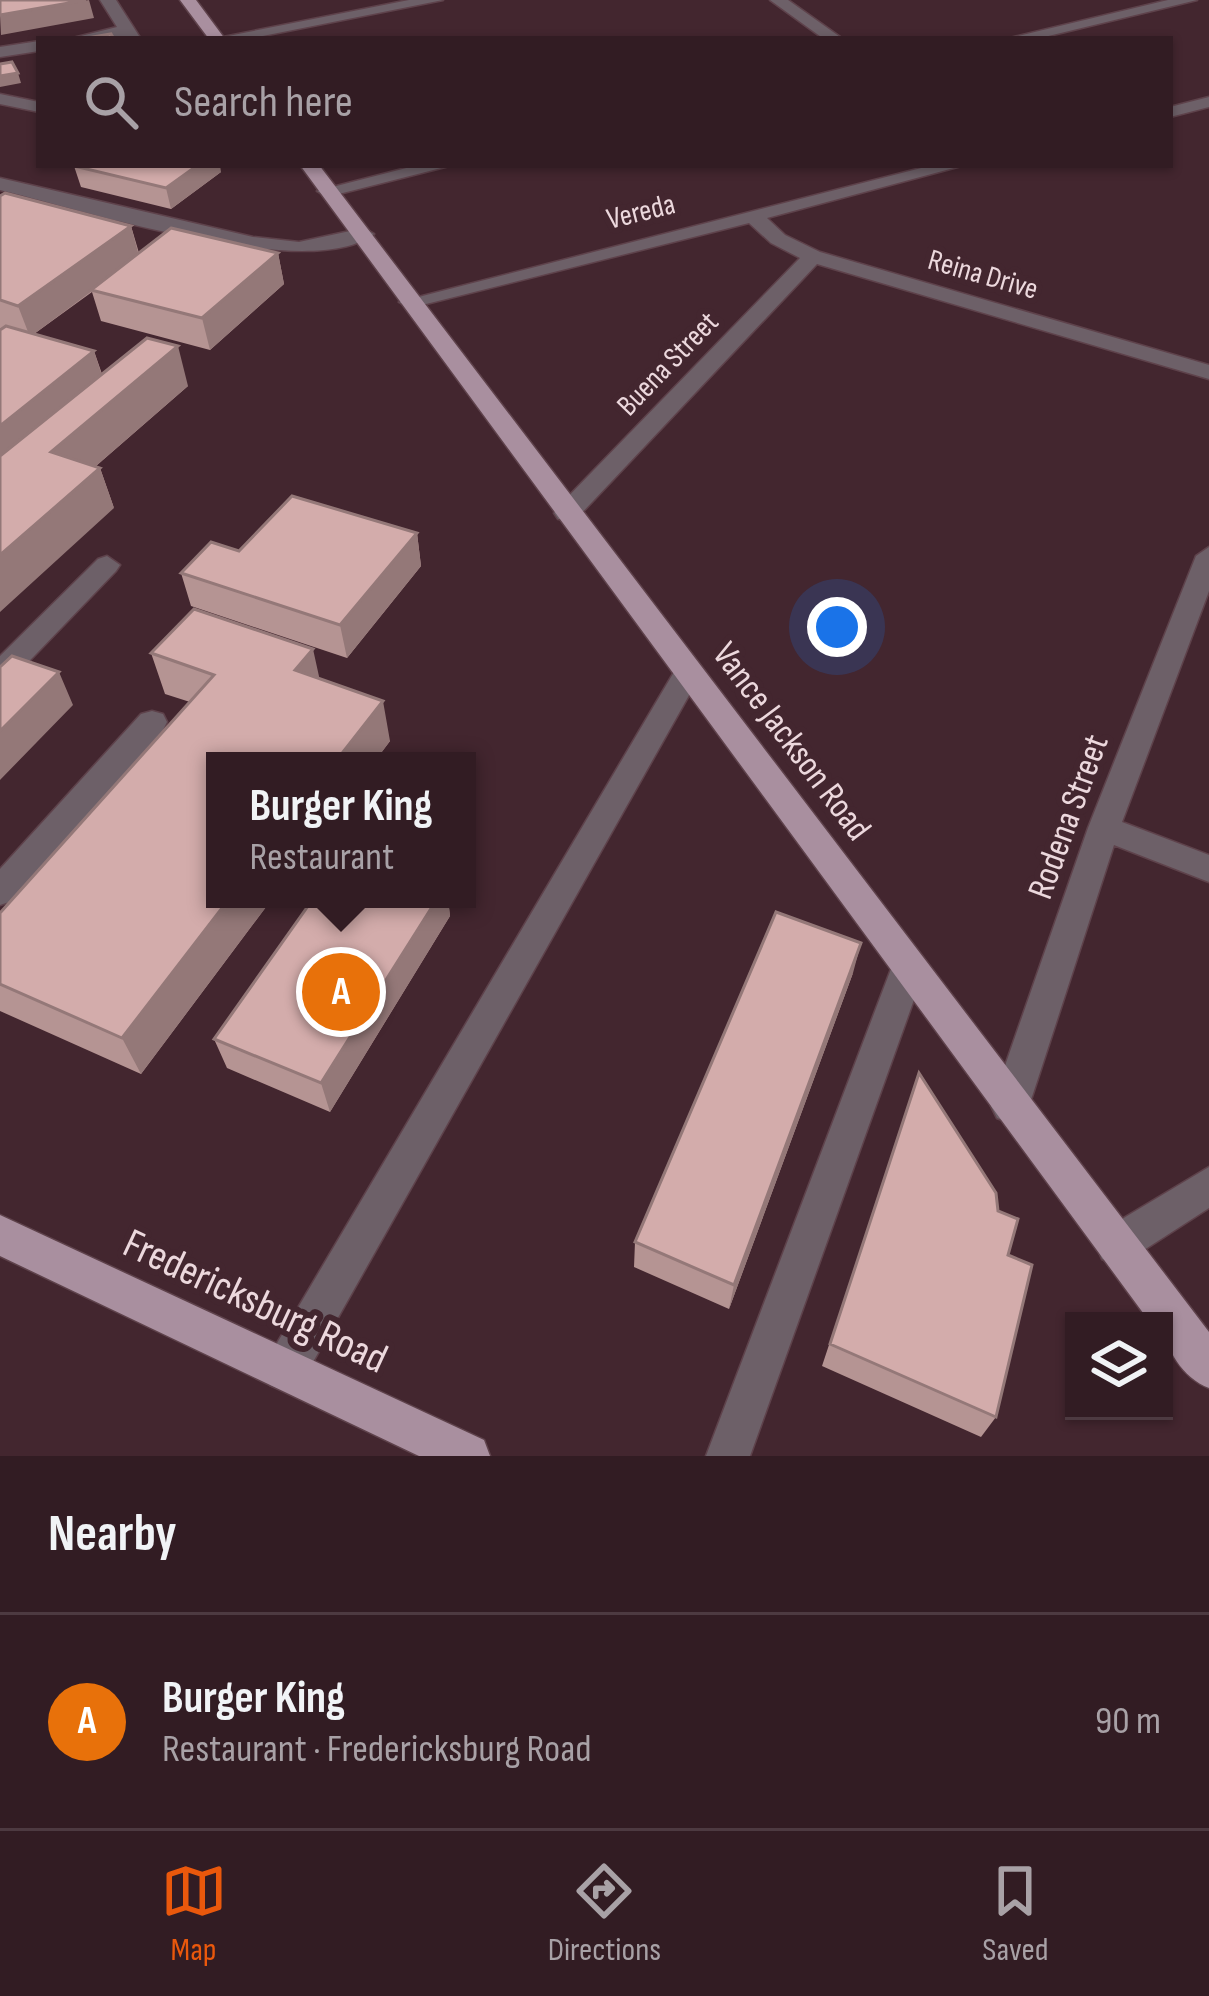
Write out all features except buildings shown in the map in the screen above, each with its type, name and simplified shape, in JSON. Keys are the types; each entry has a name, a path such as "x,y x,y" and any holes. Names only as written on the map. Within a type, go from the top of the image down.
{"main road":[{"path":"188,0 217,36"},
{"name":"Vance Jackson Road","path":"311,168 1209,1367"},
{"name":"Fredericksburg Road","path":"0,1235 468,1456"}],"street":[{"path":"108,0 130,35"},
{"path":"236,36 435,0"},
{"path":"778,0 831,36"},
{"path":"1027,36 1189,0"},
{"path":"0,52 36,46"},
{"path":"0,98 36,106"},
{"path":"1173,111 1209,102"},
{"path":"327,190 430,168"},
{"name":"Vereda","path":"410,302 943,168"},
{"path":"0,184 253,243 299,248 364,234"},
{"name":"Reina Drive","path":"751,214 778,239 813,256 1209,373"},
{"name":"Buena Street","path":"567,513 813,256"},
{"name":"Rodena Street","path":"1010,1106 1104,828 1209,556"},
{"path":"0,674 107,565"},
{"path":"285,1370 687,674"},
{"path":"0,891 152,722"},
{"path":"1104,828 1209,869"},
{"path":"728,1456 908,970"},
{"path":"1116,1245 1209,1186"}],"place":[{"name":"Burger King","path":"341,992"}]}
